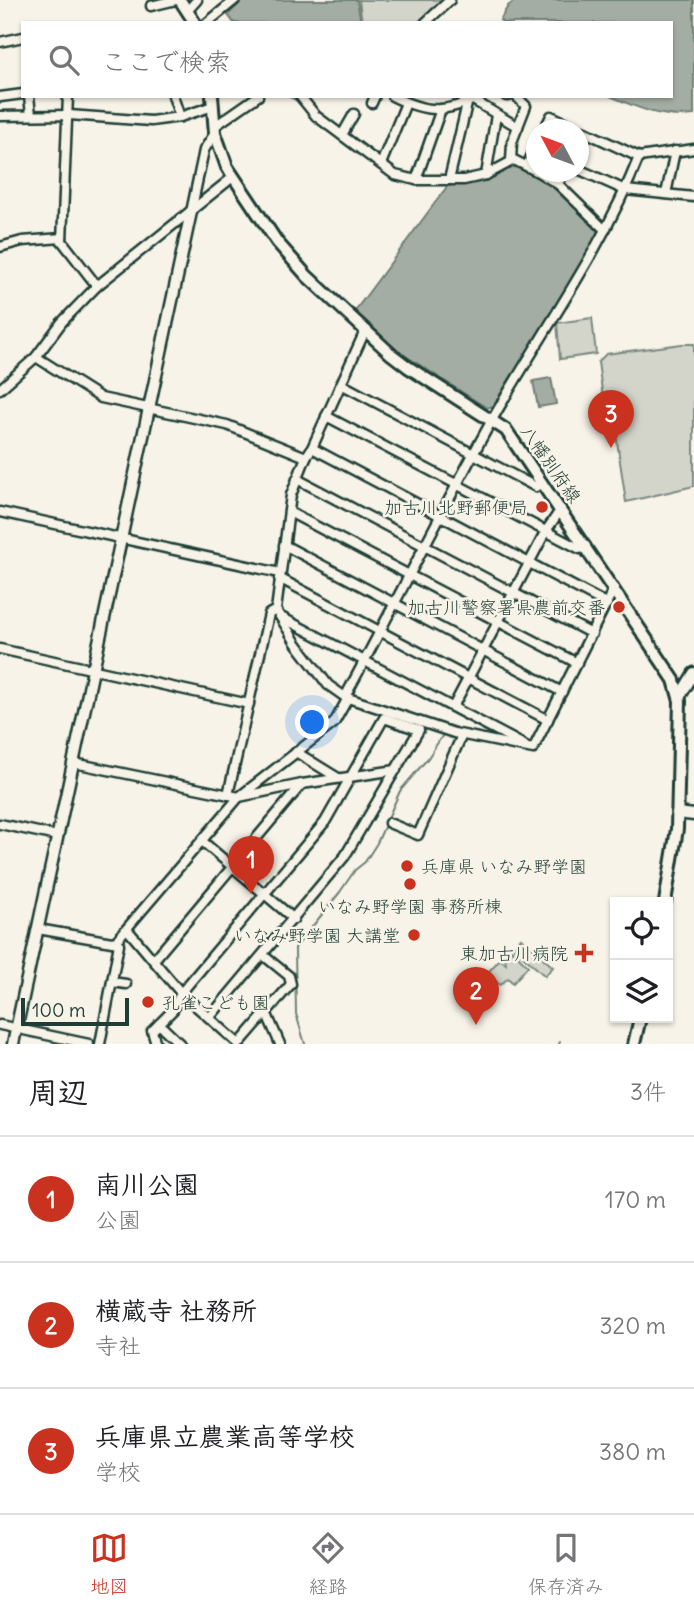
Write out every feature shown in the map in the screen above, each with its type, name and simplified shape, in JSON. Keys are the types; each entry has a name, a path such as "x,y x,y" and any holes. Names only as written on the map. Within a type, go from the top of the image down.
{"main road":[{"path":"178,0 194,21"},
{"name":"八幡別府線","path":"213,101 215,129 222,154 233,177 287,254 365,331 408,367 492,419 512,437 674,680 680,696 677,813 666,897"},
{"path":"634,1044 638,1023"}],"street":[{"path":"151,6 178,0"},
{"path":"188,10 197,0"},
{"path":"209,21 235,0"},
{"path":"428,21 450,0"},
{"path":"435,15 440,21"},
{"path":"0,42 21,37"},
{"path":"0,97 21,94"},
{"path":"29,98 31,116"},
{"path":"68,98 62,238 63,243 97,286"},
{"path":"174,98 180,117"},
{"path":"13,1044 204,150 215,129 255,98"},
{"path":"302,98 316,116 395,175 416,180 449,180 486,175 514,160 526,166"},
{"path":"397,98 424,109 441,109 474,100 518,127"},
{"path":"511,161 512,142 526,106 518,98"},
{"path":"449,180 474,100"},
{"path":"0,116 69,115 151,121 180,117 213,101"},
{"path":"381,164 406,103"},
{"path":"416,180 441,109"},
{"path":"342,135 354,114"},
{"path":"486,175 496,115"},
{"path":"589,134 639,157 694,149"},
{"path":"666,194 674,152"},
{"path":"112,942 127,929 239,797 334,723 492,419 605,230 639,157"},
{"path":"589,174 625,190 694,197"},
{"path":"1,383 36,357 62,322 97,286 233,177"},
{"path":"555,182 605,230"},
{"path":"0,247 22,241 62,238"},
{"path":"365,331 291,495 280,575 278,613 296,643 328,685 347,697 463,735 533,749"},
{"path":"36,357 101,398 227,425 306,457"},
{"path":"341,384 536,487 542,482"},
{"path":"326,416 580,549 586,546"},
{"path":"312,448 607,604"},
{"path":"297,479 592,634"},
{"path":"453,707 546,531 561,509"},
{"path":"0,512 280,575 380,632 548,720"},
{"path":"289,512 577,663"},
{"path":"284,545 562,692"},
{"path":"533,749 614,588"},
{"path":"228,795 269,614 278,613 533,749"},
{"path":"0,649 248,704"},
{"path":"680,696 694,673"},
{"path":"156,1044 152,1031 173,1010 181,993 325,822 384,718 419,730 345,856 210,1017"},
{"path":"388,823 418,835 463,735"},
{"path":"296,752 338,778"},
{"path":"74,763 239,797 302,784 396,770"},
{"path":"154,960 302,784"},
{"path":"677,813 694,815"},
{"path":"0,824 57,836"},
{"path":"202,841 294,919"},
{"path":"38,929 120,944 100,1044"},
{"path":"127,929 181,993 239,1044 290,984 289,976 263,955"},
{"path":"112,982 126,984"},
{"path":"266,1013 281,1044"},
{"path":"159,1024 180,1044"},
{"path":"0,1025 62,1041 83,1043"}],"shaded area":[{"path":"243,0 357,0 361,21 232,21 228,15"},
{"path":"359,0 442,0 420,21 362,21"},
{"path":"516,0 694,0 694,115 661,114 615,98 673,98 673,21 501,21 508,6"},
{"path":"512,165 526,171 526,182 547,182 596,227 598,234 496,405 487,408 398,351 355,311 449,184 480,182"},
{"path":"592,318 596,354 560,359 557,323"},
{"path":"694,344 694,486 626,502 614,421 605,412 598,362 606,354"},
{"path":"551,378 556,404 538,407 533,381"},
{"path":"521,938 553,967 545,976 513,947"},
{"path":"511,949 528,966 513,983 508,978 500,985 495,981 480,996 478,994 475,997 470,993 500,959 506,964 505,956"}],"waterway":[{"path":"292,98 309,114"},
{"path":"394,179 416,184"},
{"path":"421,184 448,185"},
{"path":"305,1044 296,1014 295,948 355,870 365,862 377,843 400,791 428,758 444,733"}],"place":[{"name":"兵庫県立農業高等学校","path":"611,448"},
{"name":"加古川北野郵便局","path":"542,507"},
{"name":"加古川警察署県農前交番","path":"619,607"},
{"name":"兵庫県 いなみ野学園","path":"407,866"},
{"name":"いなみ野学園 事務所棟","path":"410,884"},
{"name":"南川公園","path":"251,894"},
{"name":"いなみ野学園 大講堂","path":"414,935"},
{"name":"東加古川病院","path":"584,953"},
{"name":"孔雀こども園","path":"148,1002"},
{"name":"横蔵寺 社務所","path":"476,1025"}]}
